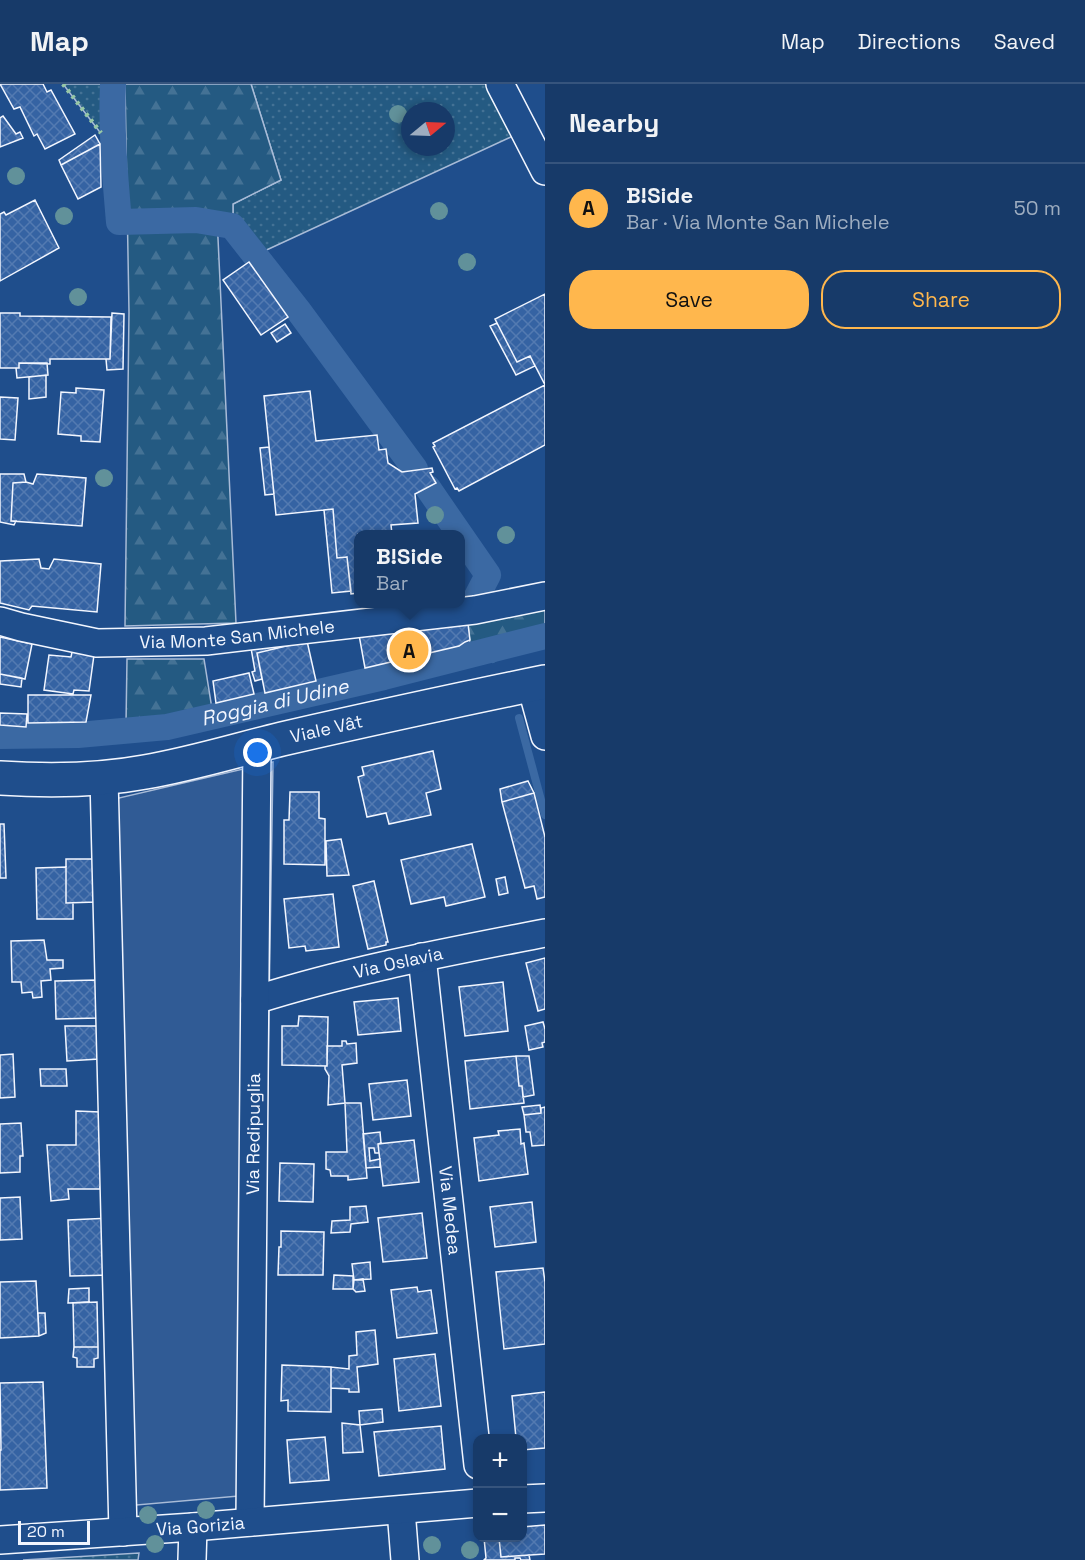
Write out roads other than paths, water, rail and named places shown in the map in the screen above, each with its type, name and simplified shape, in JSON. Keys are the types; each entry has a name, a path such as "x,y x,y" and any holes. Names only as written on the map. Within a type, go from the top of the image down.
{"main road":[{"name":"Viale Vât","path":"0,778 42,781 104,778 145,772 257,745 538,684"}],"street":[{"path":"500,84 545,171"},
{"name":"Via Monte San Michele","path":"0,621 97,643 206,641 475,610 545,596"},
{"path":"538,684 545,736"},
{"name":"Via Redipuglia","path":"249,1522 257,745"},
{"path":"104,778 123,1532"},
{"name":"Via Oslavia","path":"255,1000 288,989 422,957 545,933"},
{"name":"Via Medea","path":"422,957 474,1434"},
{"path":"527,1499 545,1498"},
{"name":"Via Gorizia","path":"0,1540 193,1527 473,1503"},
{"path":"401,1510 405,1560"},
{"path":"192,1560 193,1527"}],"waterway":[{"path":"113,84 113,136 119,222 196,220 232,226 298,310 415,469"},
{"path":"428,488 457,530"},
{"path":"465,542 488,575 476,598"},
{"name":"Roggia di Udine","path":"0,736 78,735 167,727 384,677 545,636"},
{"path":"489,651 493,659"},
{"path":"519,718 545,815"}],"place":[{"name":"B!Side","path":"409,650"}]}
